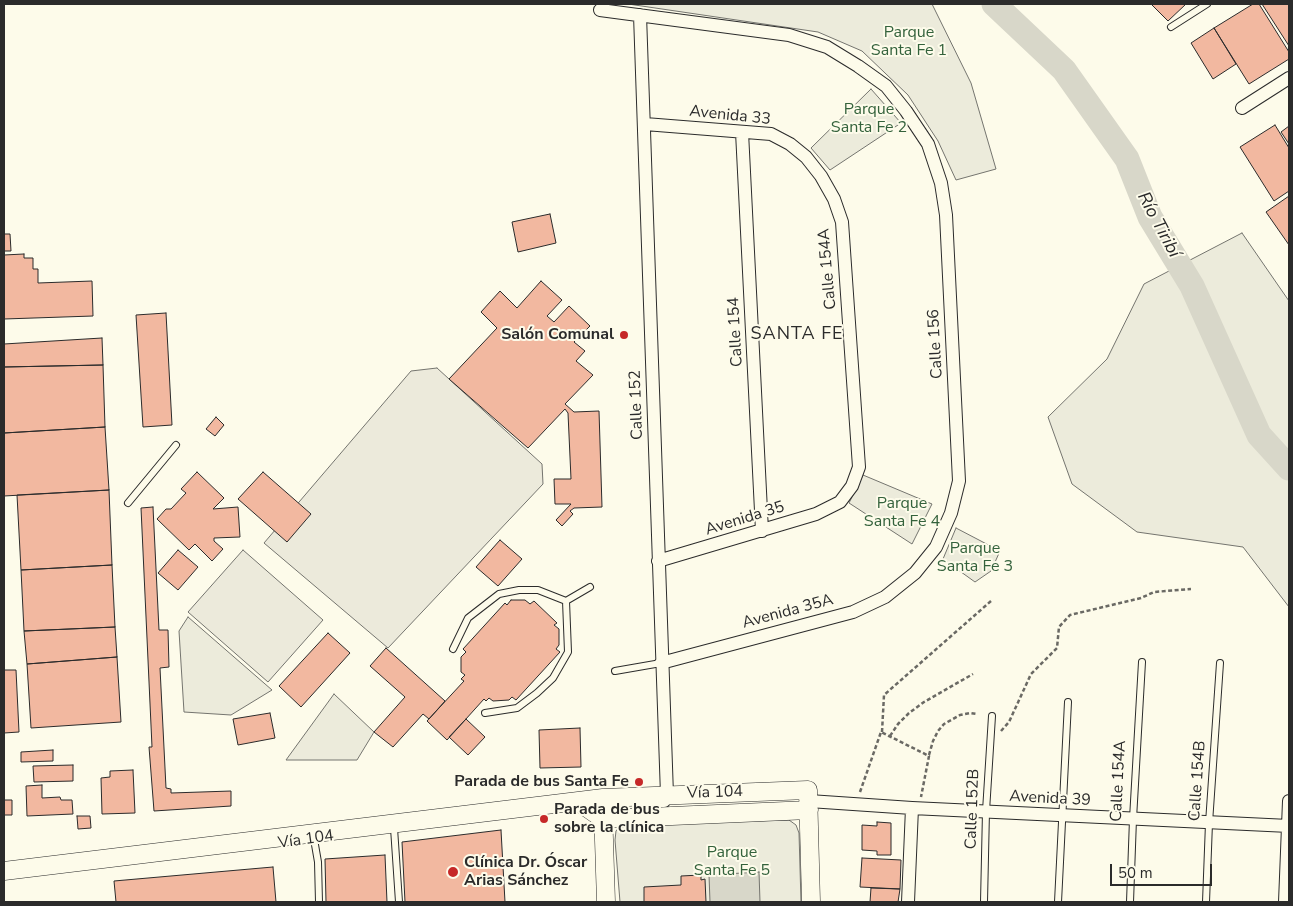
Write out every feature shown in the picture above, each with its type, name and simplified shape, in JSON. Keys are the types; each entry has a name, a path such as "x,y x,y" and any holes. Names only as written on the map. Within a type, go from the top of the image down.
{"main road":[{"name":"Vía 104","path":"4,871 603,806 667,795 808,790 809,805 603,806 580,803 394,828 314,839 4,882"},
{"path":"809,805 811,902"},
{"path":"603,806 606,902"}],"street":[{"name":"Calle 156","path":"600,10 789,35 827,47 886,86 906,111 928,144 941,183 946,215 959,481 951,513 936,547 914,572"},
{"name":"Calle 152","path":"640,15 667,795"},
{"path":"1242,108 1289,78"},
{"name":"Avenida 33","path":"645,124 772,134 790,144 806,157"},
{"name":"Calle 154","path":"742,132 762,531"},
{"name":"Calle 154A","path":"806,157 821,176 834,199 842,222 859,467 852,486 840,502"},
{"name":"Avenida 35","path":"658,561 816,514 840,502"},
{"name":"Avenida 35A","path":"661,664 853,612 885,597 914,572"},
{"path":"1285,902 1289,801"},
{"name":"Avenida 39","path":"809,805 856,804 1133,820 1289,826"},
{"path":"908,902 915,808"}],"lane":[{"path":"1171,27 1207,4"},
{"path":"128,502 176,446"},
{"path":"566,601 590,587"},
{"path":"453,650 468,618 499,594 519,590 538,590 566,601"},
{"path":"485,713 517,708 553,678 568,652 566,601"},
{"name":"Calle 154A","path":"1130,902 1142,662"},
{"name":"Calle 154B","path":"1206,902 1209,823 1220,663"},
{"path":"615,671 661,664"},
{"path":"1058,902 1068,702"},
{"name":"Calle 152B","path":"984,902 986,811 992,716"},
{"path":"394,828 398,902"},
{"path":"314,839 318,862 319,902"}],"path":[{"path":"1000,732 1009,722 1031,674 1057,648 1059,627 1070,615 1141,598 1154,592 1191,589"},
{"path":"856,804 882,732 884,696 991,601"},
{"path":"890,736 909,713 924,702 973,674"},
{"path":"915,808 933,741 938,731 944,724 960,715 977,714"},
{"path":"882,732 929,756"}],"green space":[{"name":"Parque Santa Fe 1","path":"628,4 932,4 971,83 996,169 956,180 938,141 908,95 862,51 818,32"},
{"name":"Parque Santa Fe 2","path":"871,89 901,123 830,170 811,148"},
{"path":"1242,233 1289,301 1289,607 1243,547 1137,532 1072,484 1048,417 1107,359 1144,284"},
{"name":"Parque Santa Fe 4","path":"863,475 932,504 912,544 849,503"},
{"name":"Parque Santa Fe 3","path":"956,528 1000,551 991,571 975,582 943,559"},
{"path":"188,617 272,690 231,715 184,712 179,631"},
{"path":"334,694 374,732 357,760 286,760"},
{"name":"Parque Santa Fe 5","path":"789,820 796,825 799,833 801,902 620,902 615,840 616,831 620,826 627,824"}],"shaded area":[{"path":"437,368 542,464 543,484 388,648 264,543 411,371"},
{"path":"243,550 323,620 268,682 188,612"},
{"path":"759,872 760,902 710,902 709,875"}],"building":[{"path":"1151,4 1186,4 1168,21"},
{"path":"1253,4 1259,4 1289,52 1289,59 1249,84 1214,28"},
{"path":"1262,4 1289,4 1289,46"},
{"path":"1214,28 1236,64 1213,79 1191,43"},
{"path":"1275,125 1289,148 1289,191 1274,201 1240,147"},
{"path":"1289,126 1289,144 1281,132"},
{"path":"1289,196 1289,245 1266,212"},
{"path":"550,214 556,243 518,252 512,222"},
{"path":"4,234 10,234 11,251 4,251"},
{"path":"24,254 24,258 33,258 33,269 38,269 38,283 92,281 93,316 4,319 4,255"},
{"path":"541,281 562,300 547,316 554,322 569,306 590,326 574,342 585,351 576,361 593,375 565,404 574,412 599,411 602,507 574,508 570,511 573,514 562,526 556,520 571,504 555,504 554,479 571,479 568,413 565,409 528,448 449,379 497,328 481,312 500,291 517,308"},
{"path":"166,313 172,425 143,427 136,315"},
{"path":"102,338 103,365 4,367 4,344"},
{"path":"103,365 105,427 4,433 4,367"},
{"path":"216,417 224,425 215,436 206,429"},
{"path":"105,427 109,490 4,496 4,433"},
{"path":"197,472 224,498 213,509 238,507 240,537 214,538 214,541 223,549 212,561 195,544 189,550 157,519 166,509 171,509 186,493 181,489"},
{"path":"263,472 311,514 287,542 238,499"},
{"path":"109,490 112,565 21,570 17,495"},
{"path":"153,507 159,630 168,630 169,667 160,668 166,788 171,789 171,793 231,791 231,806 154,811 149,747 152,747 141,508"},
{"path":"500,540 522,559 498,586 476,567"},
{"path":"178,550 198,567 178,590 158,573"},
{"path":"112,565 115,627 24,631 21,570"},
{"path":"511,600 525,600 530,604 534,601 557,623 554,625 559,629 559,645 556,649 560,652 516,700 512,697 509,700 493,701 489,698 486,701 484,699 447,740 427,721 464,681 461,679 465,675 461,672 461,657 466,652 463,649 505,603 507,605"},
{"path":"115,627 117,657 27,664 24,631"},
{"path":"328,633 350,653 301,707 279,686"},
{"path":"386,648 445,701 429,719 423,714 393,747 374,732 405,697 370,666"},
{"path":"117,657 121,722 31,728 27,664"},
{"path":"4,670 16,670 19,732 4,733"},
{"path":"270,713 275,738 238,745 233,719"},
{"path":"466,719 485,737 468,755 449,737"},
{"path":"580,728 581,767 540,768 539,730"},
{"path":"53,750 53,761 21,762 21,752"},
{"path":"73,765 73,781 34,782 33,766"},
{"path":"133,770 135,813 102,814 101,778 110,777 110,771"},
{"path":"42,785 42,798 60,797 61,800 72,800 73,814 27,816 26,786"},
{"path":"4,800 12,800 12,815 4,815"},
{"path":"77,816 90,816 91,828 78,829"},
{"path":"877,822 891,823 891,855 877,855 877,851 862,850 862,825 877,826"},
{"name":"Clínica Dr. Óscar Arias Sánchez","path":"501,830 505,902 405,902 402,842"},
{"path":"385,855 387,902 326,902 325,859"},
{"path":"862,858 901,860 900,889 860,887"},
{"path":"273,867 276,902 116,902 114,881"},
{"path":"701,875 701,880 705,879 706,902 644,902 644,887 681,885 681,876"},
{"path":"871,888 900,889 898,902 870,902"}],"waterway":[{"name":"Río Tiribí","path":"994,4 1064,70 1127,159 1150,217 1192,286 1259,435 1289,468"}],"place":[{"name":"Salón Comunal","path":"624,335"},
{"name":"Parada de bus Santa Fe","path":"639,782"},
{"name":"Parada de bus sobre la clínica","path":"544,819"},
{"name":"Clínica Dr. Óscar Arias Sánchez","path":"453,872"}],"district":[{"name":"SANTA FE","path":"797,335"}]}
